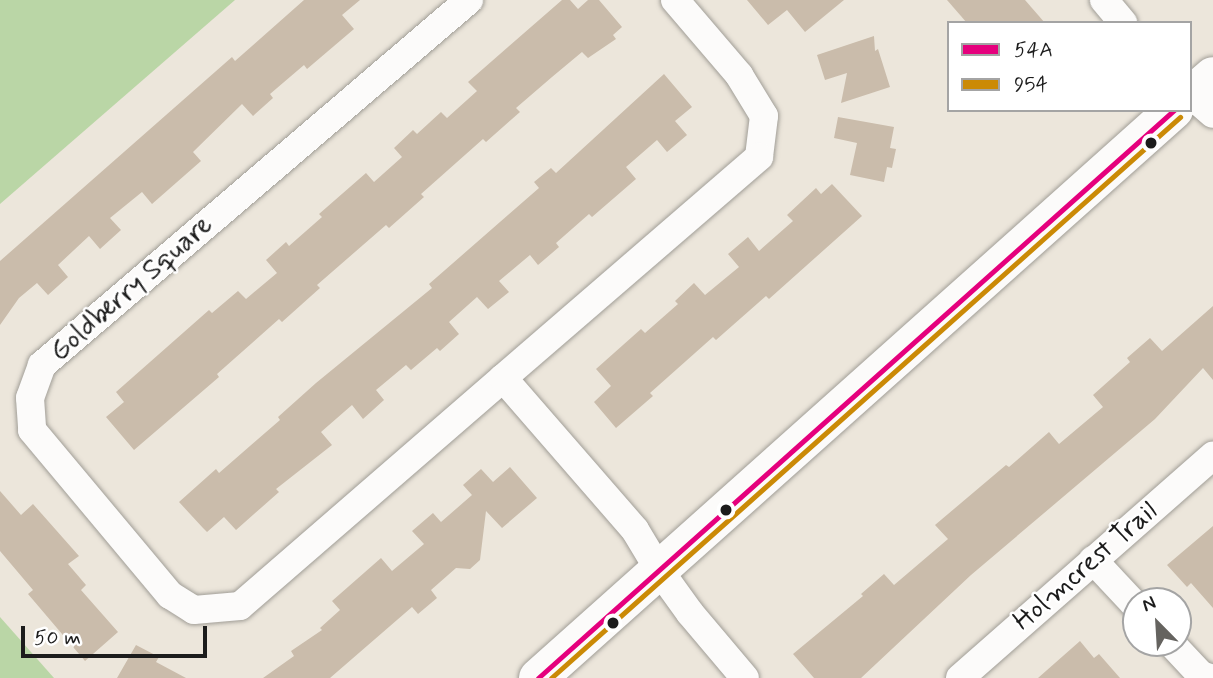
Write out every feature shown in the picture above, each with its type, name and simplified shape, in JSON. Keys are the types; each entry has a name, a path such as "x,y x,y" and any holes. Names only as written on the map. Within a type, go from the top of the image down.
{"main road":[{"path":"538,678 1179,112"}],"street":[{"name":"Goldberry Square","path":"469,0 42,365 30,398 33,430 170,595 194,610 240,606 759,157 764,116 739,75 675,0"},
{"path":"1104,0 1121,21"},
{"path":"503,378 635,530 659,570 745,678"},
{"name":"Holmcrest Trail","path":"960,678 1213,456"},
{"path":"1093,560 1122,591"},
{"path":"1184,657 1201,675 1210,678"}],"green space":[{"path":"0,0 235,0 0,204"},
{"path":"0,617 54,678 0,678"}],"building":[{"path":"304,0 360,0 342,15 354,29 307,69 304,65 270,94 273,98 253,116 242,104 193,152 201,161 152,204 142,192 110,218 121,230 100,249 89,236 58,265 68,277 48,295 37,283 19,298 0,325 0,261 232,57 235,61"},
{"path":"562,0 570,0 578,9 588,0 599,0 622,27 613,35 616,39 588,58 582,52 552,77 516,108 520,112 486,142 483,139 421,194 424,197 389,228 386,225 317,285 320,288 282,322 279,319 217,374 219,377 134,450 106,417 124,402 116,392 209,310 212,313 238,291 246,299 277,273 266,260 286,242 289,246 322,217 319,214 366,173 374,182 402,157 394,148 413,130 417,134 441,112 447,118 477,91 468,82"},
{"path":"747,0 844,0 805,32 787,10 768,25"},
{"path":"947,0 1025,0 1043,21 965,21"},
{"path":"874,36 875,51 878,49 890,87 841,103 847,73 825,80 817,55"},
{"path":"664,74 692,107 675,121 687,135 667,152 657,140 626,167 636,179 592,217 589,214 556,243 559,247 538,265 530,255 499,281 509,292 488,309 477,297 449,322 459,334 440,351 437,348 411,370 406,365 376,390 384,400 363,419 352,405 321,432 332,445 276,489 279,492 236,530 224,517 207,532 203,528 179,502 216,469 219,473 280,420 278,417 316,383 432,288 429,284 539,188 534,182 551,168 556,173"},
{"path":"838,117 894,127 890,148 896,149 892,168 887,167 884,182 850,175 857,143 834,138"},
{"path":"832,184 862,216 769,299 766,296 716,340 713,337 650,393 653,396 616,428 594,402 611,386 596,369 641,329 645,333 678,304 675,301 694,283 705,295 739,267 728,254 748,237 759,251 793,221 787,215 816,188 821,194"},
{"path":"1213,306 1213,380 1203,368 1155,419 971,575 861,678 814,678 793,654 863,596 861,594 884,574 894,585 948,539 935,525 1006,465 1009,467 1049,432 1059,444 1103,407 1093,395 1130,362 1127,358 1150,338 1162,351"},
{"path":"510,467 537,498 502,528 486,511 480,560 470,569 456,568 431,590 437,598 418,614 412,607 330,678 263,678 294,656 291,651 322,630 320,628 340,610 332,601 381,558 392,571 424,544 412,531 433,513 441,522 472,495 463,485 481,469 493,482"},
{"path":"0,491 21,515 33,504 79,556 68,564 86,585 81,590 118,632 85,661 28,594 33,590 0,551"},
{"path":"1213,526 1213,608 1191,583 1187,587 1167,565"},
{"path":"1080,641 1094,658 1099,654 1120,678 1038,678"},
{"path":"136,645 159,657 156,662 186,678 117,678"}],"transit line":[{"name":"54A","path":"538,678 1172,112"},
{"name":"954","path":"551,678 1180,117"}]}
